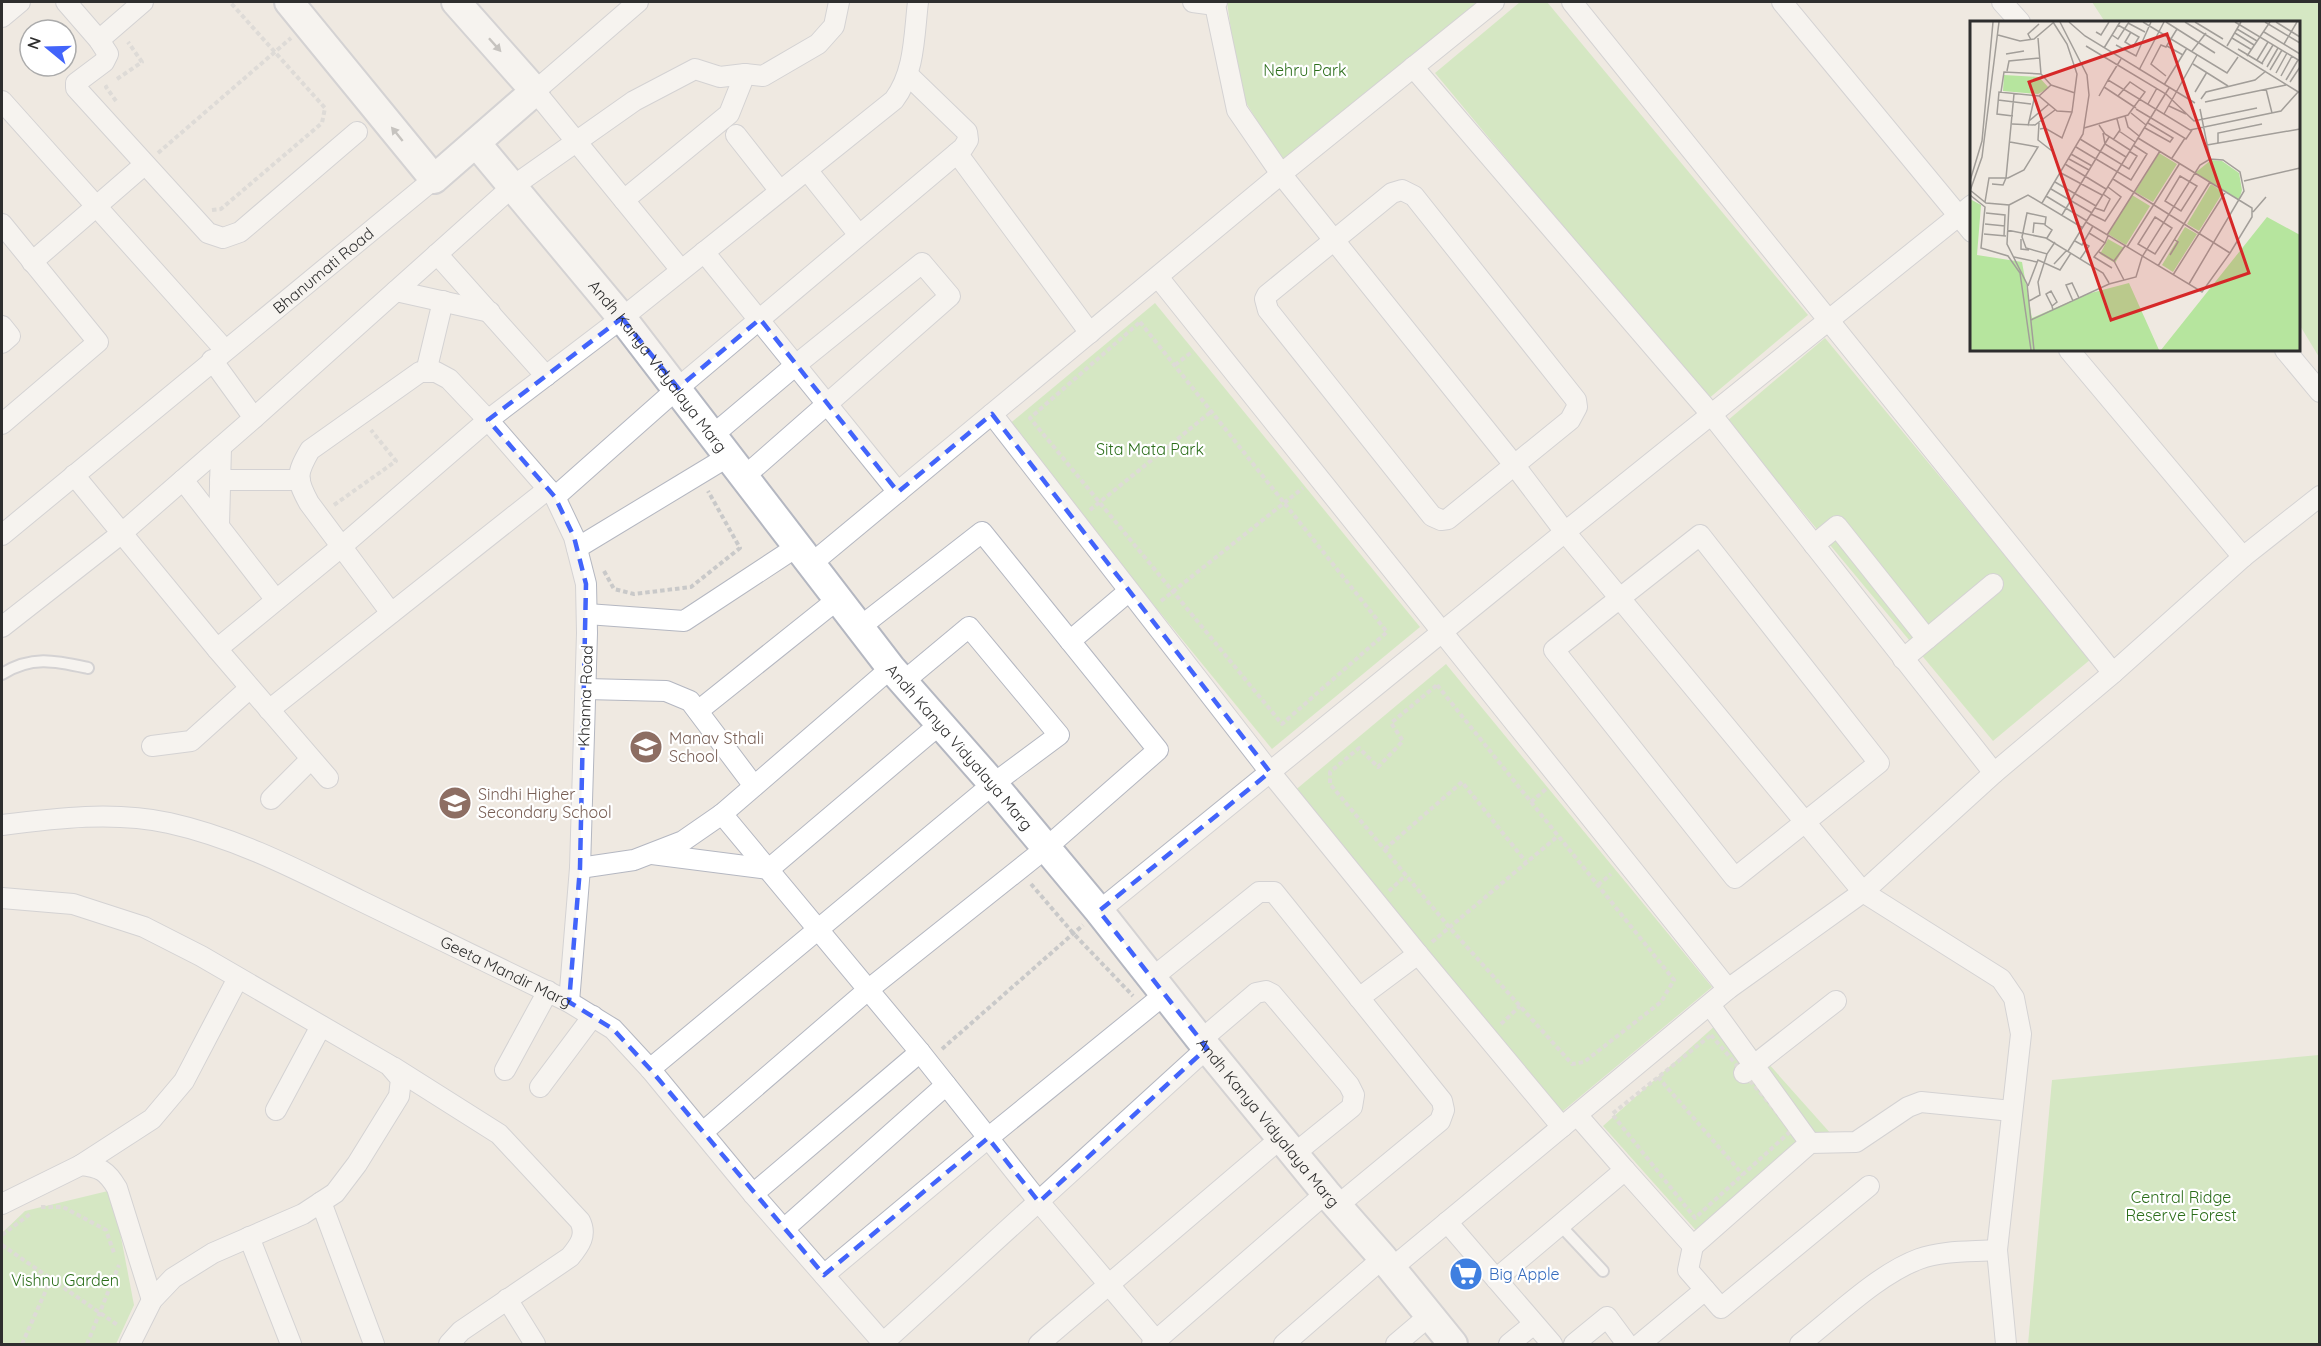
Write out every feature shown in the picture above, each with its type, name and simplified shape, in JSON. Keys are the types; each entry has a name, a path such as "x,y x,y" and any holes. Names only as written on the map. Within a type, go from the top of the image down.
{"street":[{"path":"2,17 20,2"},
{"path":"66,2 108,54 107,59 76,83 76,88 208,233 223,238 240,232 357,132"},
{"path":"99,40 143,2"},
{"path":"456,2 535,91 681,270"},
{"name":"Bhanumati Road","path":"2,535 434,179 638,2"},
{"path":"2,627 122,533 512,187 634,101 695,69 720,77 763,76 818,44 834,26 839,2"},
{"path":"217,649 341,547 488,420 622,318 894,100 902,90 908,75 918,2"},
{"path":"1193,2 1216,3 1237,110 1281,174 1515,465 1565,531 1804,821 1863,892 2001,980 2010,989 2021,1034 1997,1250 2006,1344"},
{"path":"587,614 684,621 804,555 898,492 1281,174 1494,2"},
{"path":"1572,2 2113,673"},
{"path":"1782,2 1965,211 1970,228"},
{"path":"2002,2 2019,21"},
{"path":"298,12 434,179"},
{"path":"1413,67 1711,414 1994,773"},
{"path":"624,200 729,114 745,75"},
{"path":"269,710 551,493 957,153 968,140 967,132 908,75"},
{"path":"2,101 96,206 218,355 254,418"},
{"path":"736,135 780,191"},
{"name":"Andh Kanya Vidyalaya Marg","path":"476,143 678,388 897,675 993,784 1099,911 1204,1044 1453,1344"},
{"path":"957,153 1090,333"},
{"path":"32,262 144,165"},
{"path":"807,170 859,235"},
{"path":"1402,190 1414,196 1576,400 1576,407 1570,420 1448,519 1441,520 1432,516 1265,305 1267,295 1335,242 1392,194 1402,190"},
{"path":"1099,911 1565,531 1965,211"},
{"path":"2,224 98,342 2,424"},
{"path":"704,252 797,364 898,492"},
{"path":"437,254 546,376"},
{"path":"582,545 729,456 828,403 950,296 922,264 797,364 729,456"},
{"path":"1158,277 1728,989"},
{"path":"396,291 490,312"},
{"path":"391,614 309,503 300,485 300,467 310,450 420,372 426,372 443,301"},
{"path":"2,326 10,336 2,343"},
{"path":"2070,351 2243,558"},
{"path":"2286,351 2319,392"},
{"name":"Khanna Road","path":"426,372 436,372 449,379 488,420 551,493 574,537 582,545 587,614 586,689 580,868 569,1002"},
{"path":"992,414 1270,772 1418,954 1569,1121 1625,1170 1693,1246"},
{"path":"219,526 221,447"},
{"path":"74,475 217,649 328,778"},
{"path":"183,480 276,600"},
{"path":"220,480 300,480"},
{"path":"1284,1344 1388,1263 1448,1222 1728,989 1863,892 1994,773 2113,673 2243,558 2319,496"},
{"path":"1814,545 1837,526 1927,639"},
{"path":"703,1132 869,989 1046,848 1158,750 982,532 860,627"},
{"path":"1700,535 1880,764 1804,821 1735,878 1554,650 1700,535"},
{"path":"1858,601 1882,583"},
{"path":"1903,658 1993,584"},
{"path":"1070,641 1129,591"},
{"path":"698,711 838,599"},
{"path":"580,868 634,860 683,842 722,814 754,786 897,675 945,658 969,627 1059,735 993,784 650,1069"},
{"path":"152,746 191,741 250,688"},
{"path":"586,689 666,691 690,701 754,786"},
{"path":"651,854 769,869 940,724"},
{"path":"271,799 311,759"},
{"path":"722,814 819,928 924,1057 988,1138 1039,1202 1156,1343 1331,1199 1440,1121 1444,1110 1442,1101 1274,892 1267,890 1259,892 988,1138 824,1275"},
{"name":"Geeta Mandir Marg","path":"2,825 48,819 111,816 168,823 230,840 289,866 569,1002 613,1029 650,1069 753,1194 883,1344"},
{"path":"2,898 73,904 144,927 238,978 388,1065 499,1134 580,1221 584,1229 582,1239 570,1257 461,1331 449,1344"},
{"path":"1359,998 1418,954"},
{"path":"2,1204 81,1165 152,1119 184,1081 238,978"},
{"path":"505,1070 548,991"},
{"path":"883,1344 1039,1202 1256,993 1266,991 1272,994 1349,1085 1354,1095 1352,1107 1288,1146 1108,1285 1040,1344"},
{"path":"1749,1069 1836,1001"},
{"path":"1710,1005 1749,1069 1810,1143"},
{"path":"540,1087 592,1016"},
{"path":"276,1110 321,1026"},
{"path":"753,1194 924,1057"},
{"path":"136,1342 152,1300 173,1278 213,1253 303,1214 335,1193 357,1164 399,1096 401,1079 388,1065"},
{"path":"784,1229 946,1085"},
{"path":"1869,1186 1721,1308 1688,1270 1693,1246 1810,1143 1856,1142 1908,1107 1921,1102 2012,1111"},
{"path":"81,1165 94,1166 109,1174 117,1188 152,1300"},
{"path":"1496,1279 1625,1170"},
{"path":"321,1202 374,1344"},
{"path":"1448,1222 1552,1344"},
{"path":"249,1238 291,1344"},
{"path":"1800,1344 1888,1274 1920,1258 1947,1253 1997,1250"},
{"path":"1640,1344 1705,1290"},
{"path":"507,1299 535,1344"},
{"path":"1396,1344 1429,1316"},
{"path":"1574,1344 1607,1317 1627,1344"},
{"path":"1509,1344 1534,1324"}],"lane":[{"path":"2,674 11,668 47,660 88,668"},
{"path":"1560,1225 1603,1271"}],"path":[{"path":"204,210 221,208 322,123 325,108 230,2"},
{"path":"144,165 275,52 298,12"},
{"path":"120,106 106,87 142,62 128,42"},
{"path":"1140,322 1387,632 1282,724 1100,502 1030,418 1140,322"},
{"path":"1075,522 1212,411"},
{"path":"318,516 396,461 359,416"},
{"path":"582,545 614,589 634,594 691,587 740,548 699,475"},
{"path":"1146,613 1305,487"},
{"path":"1437,685 1531,802 1674,980 1660,1002 1584,1062 1572,1064 1449,927 1330,784 1330,771 1359,748 1378,767 1403,741 1391,723 1437,685"},
{"path":"1384,849 1462,782 1526,862"},
{"path":"1531,802 1547,789"},
{"path":"1418,954 1558,836"},
{"path":"1598,885 1616,870"},
{"path":"1380,898 1406,875"},
{"path":"1029,882 1073,933 1133,996 1124,1003"},
{"path":"924,1057 1099,911"},
{"path":"1497,1028 1520,1006"},
{"path":"1711,1035 1749,1069 1792,1130 1695,1218 1612,1114 1658,1077 1711,1035"},
{"path":"1658,1077 1743,1175"},
{"path":"2,1235 40,1207 63,1207 106,1230 120,1267 87,1344"},
{"path":"2,1245 100,1313 136,1342"},
{"path":"22,1344 51,1279"}],"highlighted area":[{"path":"622,318 678,388 760,319 898,492 992,414 1270,772 1099,911 1207,1048 1039,1202 988,1138 824,1275 650,1069 613,1029 569,1002 580,868 586,584 574,537 555,497 488,420"}],"green space":[{"name":"Nehru Park","path":"1227,2 1494,2 1287,169 1240,93"},
{"path":"1520,2 1547,2 1808,315 1707,400 1435,73"},
{"path":"2092,2 2319,2 2319,357 2300,326 2300,21 2104,21"},
{"name":"Sita Mata Park","path":"1155,303 1420,627 1272,749 1007,426"},
{"path":"1825,338 2091,659 1993,741 1727,421"},
{"path":"1446,664 1712,987 1558,1115 1293,792"},
{"path":"1726,1016 1832,1135 1709,1245 1603,1126"},
{"name":"Central Ridge Reserve Forest","path":"2319,1055 2319,1344 2028,1344 2052,1080"},
{"name":"Vishnu Garden","path":"112,1190 134,1305 116,1344 2,1344 2,1233 25,1211"}],"place":[{"name":"Manav Sthali School","path":"646,747"},
{"name":"Sindhi Higher Secondary School","path":"455,803"},
{"name":"Big Apple","path":"1466,1274"}]}
